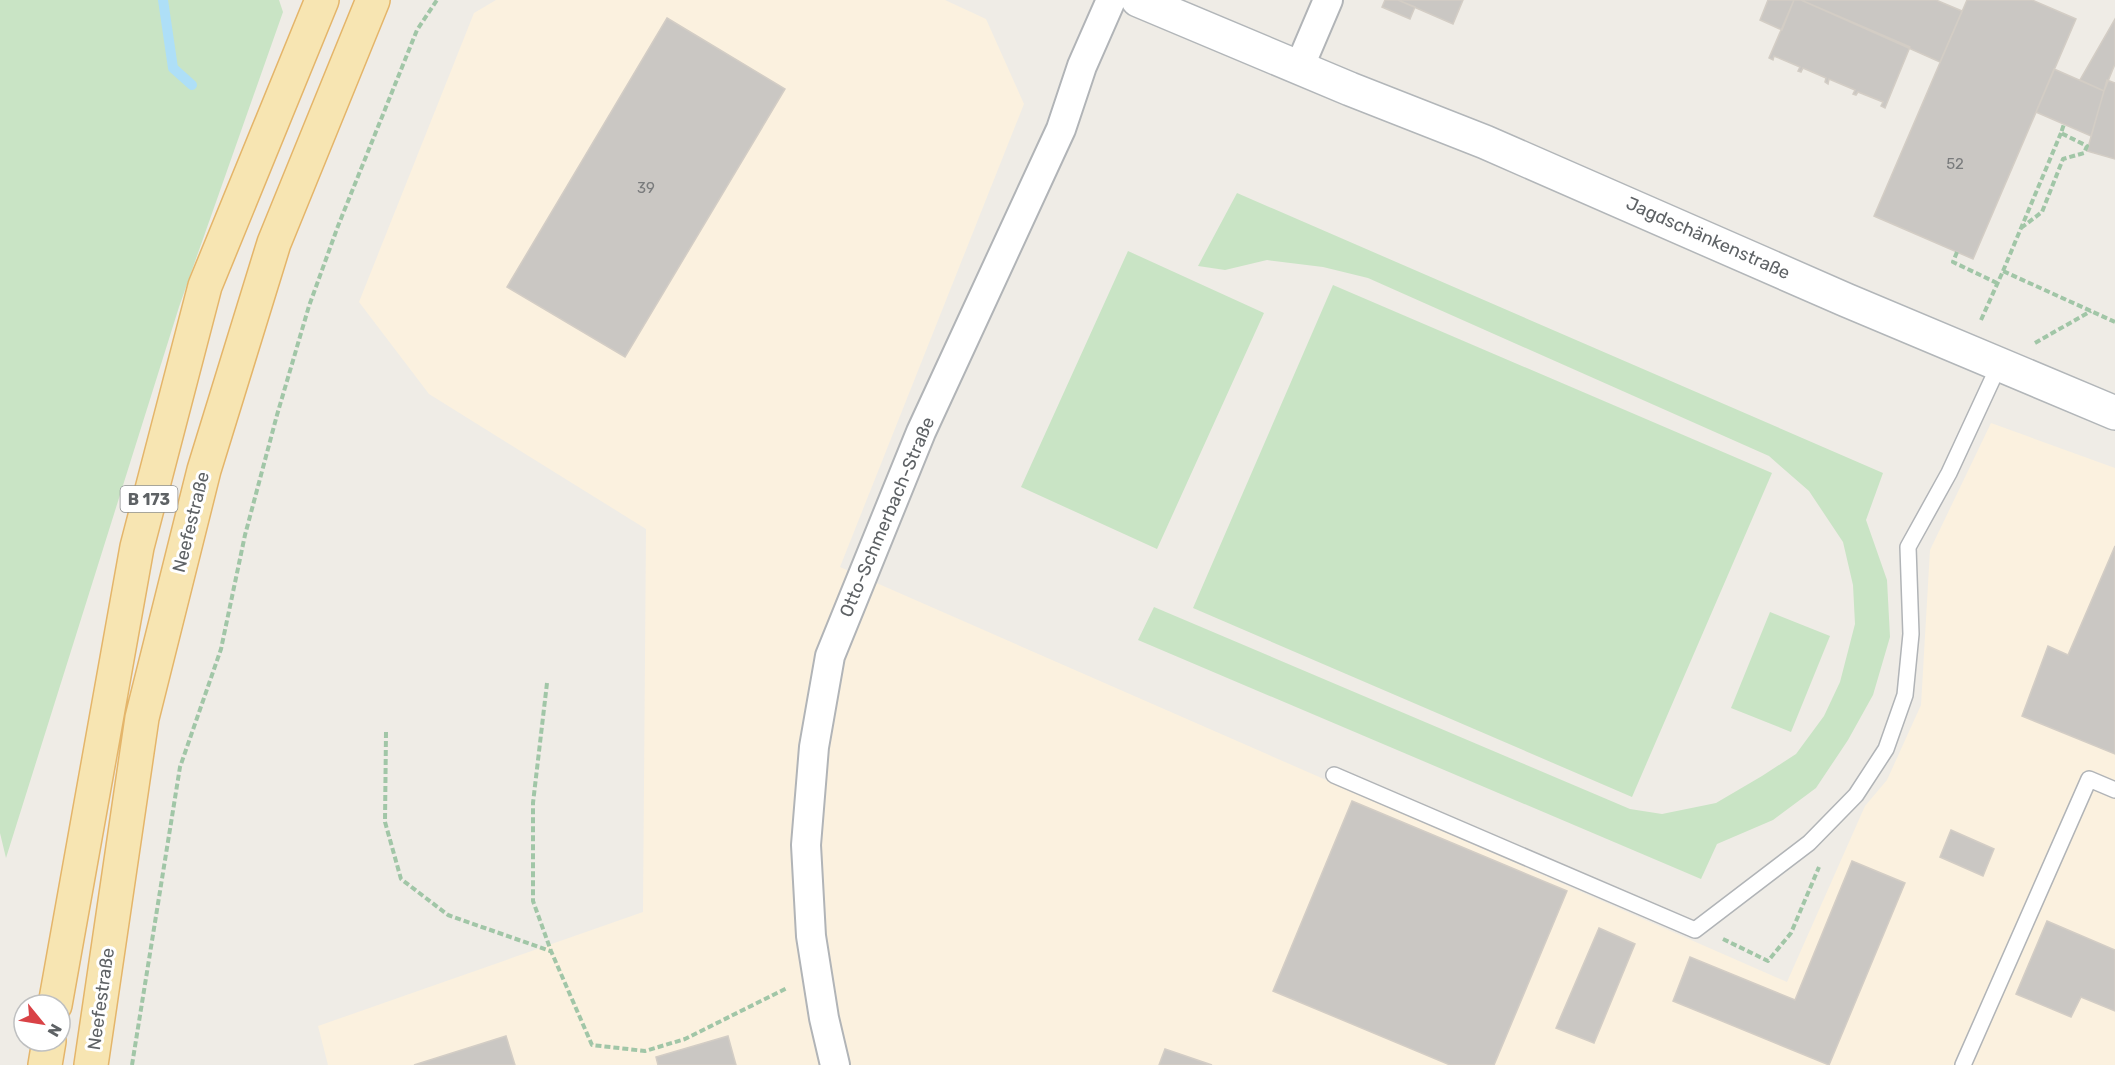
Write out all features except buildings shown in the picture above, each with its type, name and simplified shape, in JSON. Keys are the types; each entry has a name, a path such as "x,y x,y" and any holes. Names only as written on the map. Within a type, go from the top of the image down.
{"main road":[{"path":"367,12 384,0"},
{"name":"Jagdschänkenstraße","path":"1138,0 1299,68 1485,142 2115,413"},
{"name":"B 173","path":"57,993 137,547 205,286 318,4"},
{"name":"Neefestraße","path":"91,1065 142,718 204,470 274,243 367,12"}],"street":[{"name":"Otto-Schmerbach-Straße","path":"835,1065 815,966 806,845 814,747 830,656 921,432 1061,129 1082,66 1111,0"},
{"path":"1299,68 1328,0"}],"lane":[{"path":"1334,775 1695,930 1817,835 1856,795 1886,748 1905,695 1911,634 1908,547 1949,473 1999,365"},
{"path":"1964,1065 2089,779 2115,790"}],"path":[{"path":"132,1065 180,767 221,650 245,535 277,415 309,306 338,226 417,30 437,0"},
{"path":"1978,325 2003,272 2064,124"},
{"path":"2021,228 2042,212 2063,159 2084,153 2087,146 2061,133"},
{"path":"1957,252 1953,262 1997,283"},
{"path":"2003,272 2115,322"},
{"path":"2030,347 2092,311"},
{"path":"548,683 533,803 533,901 551,951 592,1045 645,1051 685,1039 777,993 815,966"},
{"path":"386,732 385,822 401,879 448,915 551,951"},
{"path":"1698,928 1768,961 1791,933 1823,859"}],"shaded area":[{"path":"496,0 945,0 986,19 1024,104 840,567 1787,982 1865,806 1887,780 1921,705 1930,550 1991,423 2115,468 2115,1065 328,1065 318,1026 643,912 646,529 429,394 359,302 474,13"}],"green space":[{"path":"0,0 279,0 283,12 179,307 6,858 0,833"},
{"path":"1237,193 1883,473 1866,520 1887,580 1890,637 1873,695 1848,740 1816,788 1773,820 1717,844 1701,879 1138,640 1154,607 1630,809 1662,814 1716,803 1796,754 1824,716 1840,682 1855,624 1853,585 1843,542 1809,491 1769,456 1368,278 1323,267 1267,260 1225,270 1198,266"},
{"path":"1128,251 1264,313 1157,549 1021,487"},
{"path":"1333,285 1772,473 1632,797 1193,608"},
{"path":"1770,612 1830,636 1791,732 1731,708"}],"waterway":[{"path":"163,0 173,68 192,85"}]}
